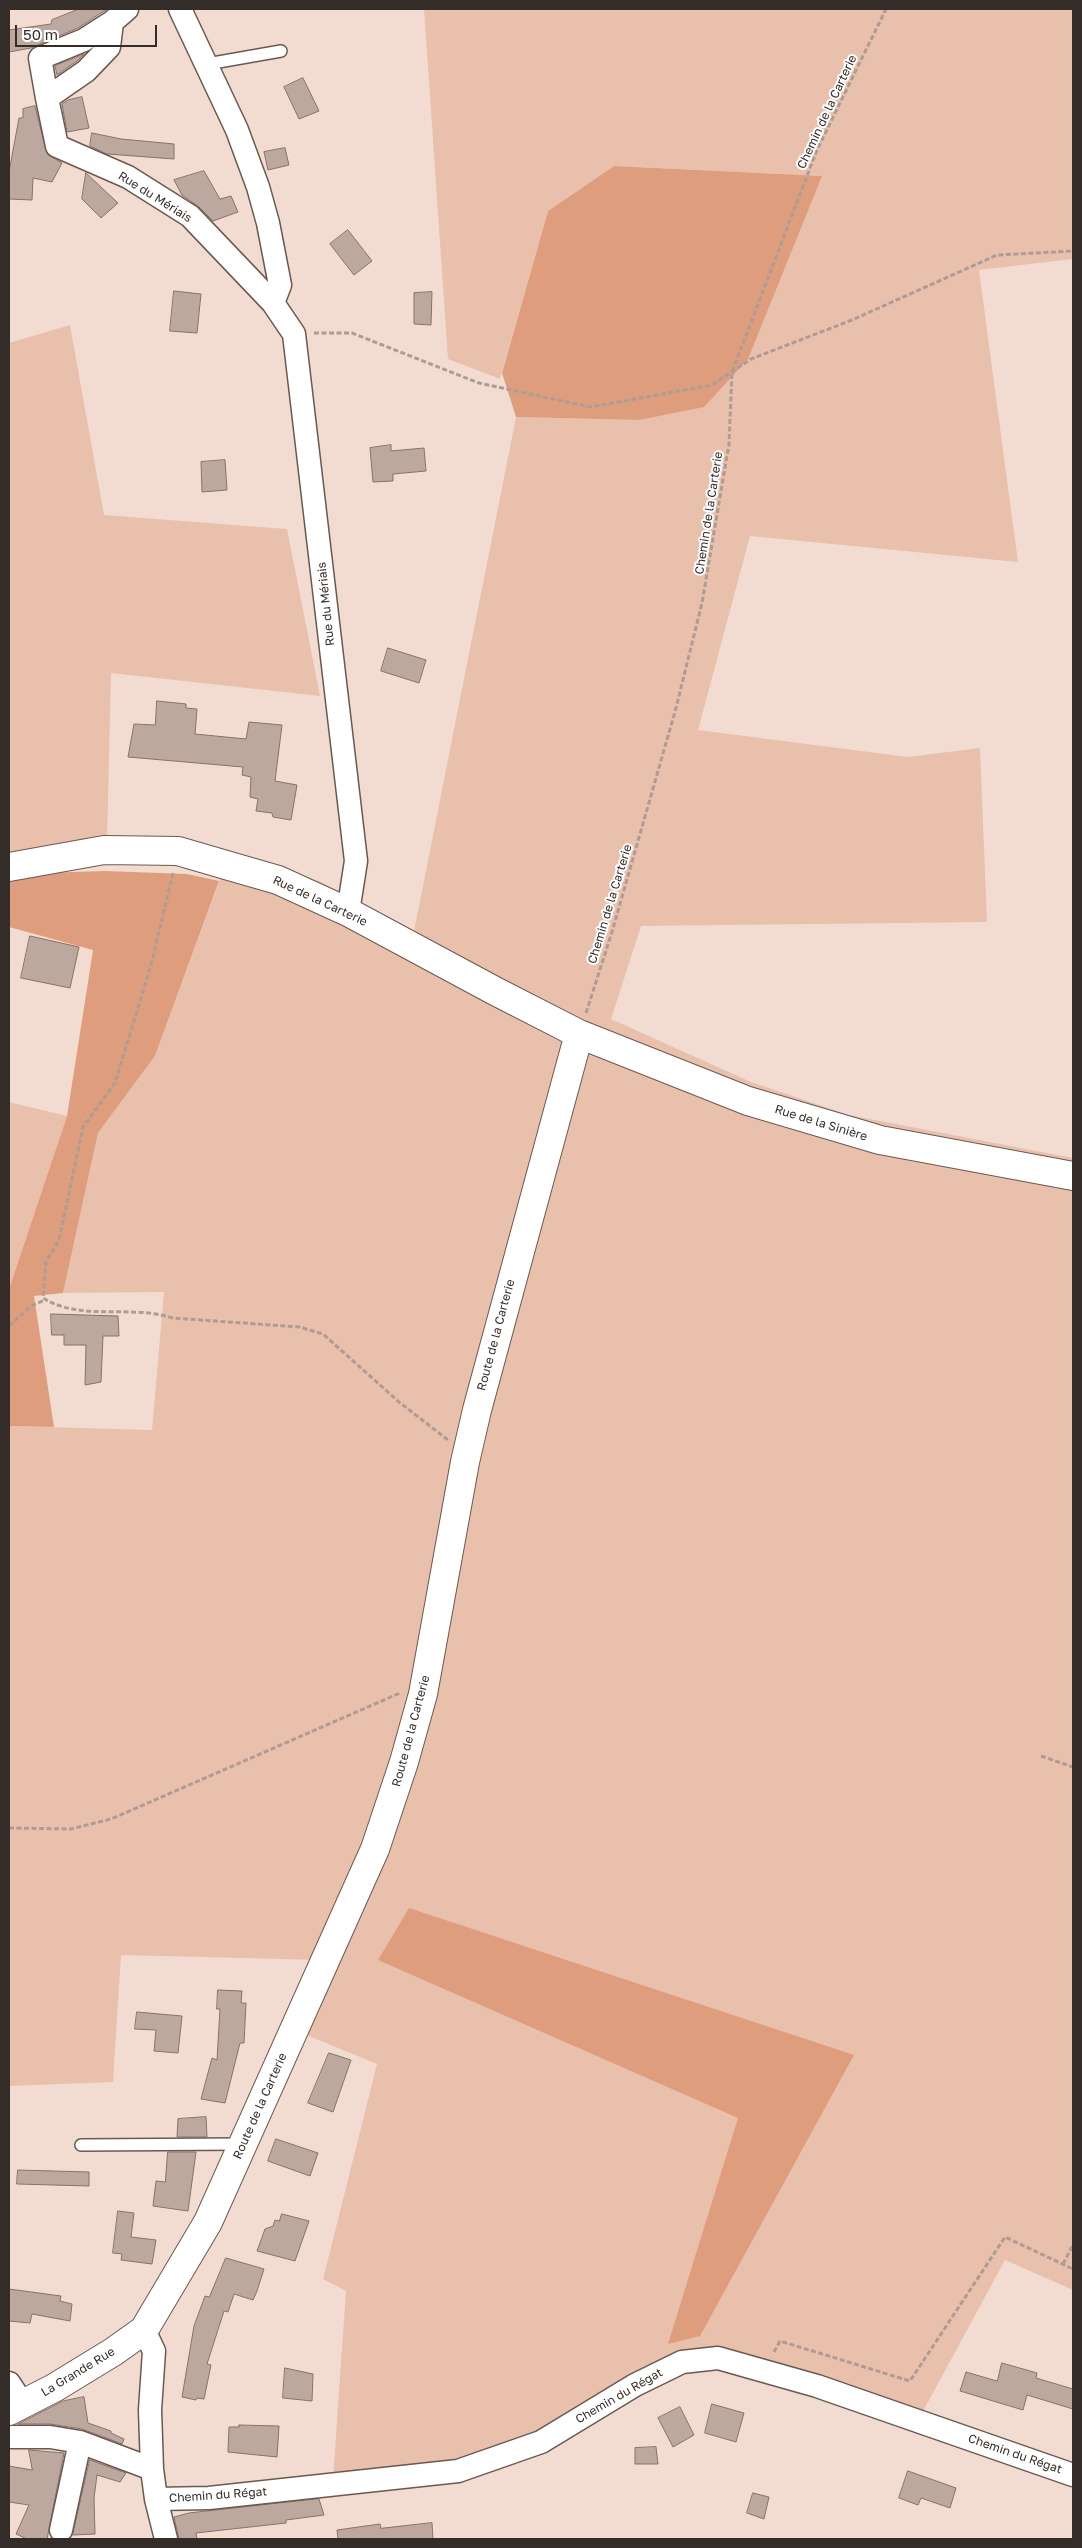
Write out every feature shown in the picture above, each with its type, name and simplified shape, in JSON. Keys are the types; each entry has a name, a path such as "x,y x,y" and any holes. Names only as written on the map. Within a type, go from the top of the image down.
{"street":[{"path":"180,9 240,138 268,223 280,285 273,303"},
{"name":"Rue du Mériais","path":"47,98 86,71 110,47 120,16"},
{"name":"Rue du Mériais","path":"120,16 84,40 40,58 57,146 128,177 190,216 273,303 294,334 356,861 348,912"},
{"name":"Rue de la Carterie","path":"9,867 104,850 178,851 278,880 348,912 495,992 579,1034"},
{"name":"Rue de la Sinière","path":"579,1034 748,1101 880,1140 1073,1176"},
{"name":"Route de la Carterie","path":"144,2330 208,2222 375,1849 404,1762 423,1694 465,1462 536,1184 579,1034"},
{"path":"144,2330 154,2351 150,2410 152,2470 156,2499 166,2539"},
{"name":"La Grande Rue","path":"14,2399 114,2352 144,2330"},
{"name":"Chemin du Régat","path":"156,2499 209,2498 458,2471 541,2442 635,2385 682,2362 718,2358 765,2370 898,2413 1073,2475"},
{"path":"9,2437 50,2437 80,2442 152,2470"},
{"path":"61,2530 80,2442"}],"lane":[{"path":"207,64 281,51"},
{"path":"81,2145 242,2144"}],"path":[{"name":"Chemin de la Carterie","path":"579,1034 612,932 658,774 702,603 729,444 732,372 817,150 886,9"},
{"path":"294,334 352,333 479,383 590,407 712,385 751,359 852,320 997,255 1073,251"},
{"path":"178,851 151,965 115,1083 83,1127 59,1240 46,1262 43,1298 70,1310 153,1312 173,1318 299,1327 323,1334 399,1402 452,1443 465,1462"},
{"path":"9,1326 31,1306 46,1300"},
{"path":"9,1828 71,1829 111,1819 402,1692 423,1694"},
{"path":"1041,1756 1073,1767"},
{"path":"765,2370 780,2341 910,2382 1005,2237 1073,2269"},
{"path":"1063,2264 1073,2245"}],"shaded area":[{"path":"424,9 1073,9 1073,259 979,270 1018,562 750,536 698,730 908,757 980,748 987,922 641,926 611,1019 751,1082 849,1115 1073,1158 1073,2290 1005,2260 921,2415 723,2355 515,2448 453,2465 333,2478 346,2291 323,2279 377,2064 304,2034 320,1960 121,1955 113,2082 9,2086 9,1426 152,1430 164,1292 63,1293 98,1133 155,1056 229,855 319,881 414,931 516,417 639,420 822,176 614,166 548,211 500,379 448,359"},
{"path":"614,166 822,176 748,359 704,407 639,420 516,417 502,373 548,211"},
{"path":"70,325 104,515 287,529 320,696 111,673 107,842 9,854 9,343"},
{"path":"105,871 187,874 219,881 155,1056 98,1133 63,1293 34,1296 54,1427 9,1426 9,1289 67,1116 93,950 9,927 9,874"},
{"path":"9,1102 67,1116 9,1289"},
{"path":"409,1908 854,2055 700,2336 668,2344 738,2118 378,1960"}],"building":[{"path":"79,9 107,9 78,28 31,48 9,52 9,30 51,24 52,20"},
{"path":"84,54 77,61 57,75 55,66"},
{"path":"303,78 319,111 299,119 284,87"},
{"path":"82,97 89,128 67,132 62,104 68,100"},
{"path":"35,106 47,154 62,163 52,182 33,178 32,200 9,199 9,172 19,118 23,118 23,109"},
{"path":"92,133 121,139 174,144 174,159 107,154 90,146"},
{"path":"285,148 289,165 268,170 264,152"},
{"path":"204,171 220,199 231,196 238,212 213,221 199,207 182,195 174,180"},
{"path":"86,173 118,203 101,218 82,199"},
{"path":"348,230 372,261 354,275 330,244"},
{"path":"174,291 201,294 197,333 170,331"},
{"path":"432,292 431,325 414,324 414,293"},
{"path":"391,445 391,451 424,448 426,471 393,474 393,481 373,482 370,448"},
{"path":"225,460 227,490 202,492 201,462"},
{"path":"388,648 426,660 419,683 381,671"},
{"path":"157,701 186,704 186,708 197,709 195,734 246,739 249,722 282,725 275,781 297,785 291,820 273,817 272,813 256,811 258,799 250,797 251,777 242,775 243,767 128,757 134,724 155,725"},
{"path":"30,936 79,947 70,988 21,978"},
{"path":"51,1314 118,1316 119,1336 103,1336 101,1382 85,1385 86,1345 64,1345 64,1335 52,1335"},
{"path":"218,1990 242,1991 241,2003 246,2003 244,2043 240,2043 225,2103 201,2099 212,2058 217,2060 220,2009 217,2009"},
{"path":"137,2012 182,2016 178,2053 154,2051 156,2030 135,2029"},
{"path":"329,2053 351,2060 333,2112 308,2103"},
{"path":"206,2117 207,2137 177,2137 178,2119"},
{"path":"276,2139 318,2153 310,2176 268,2161"},
{"path":"168,2152 196,2152 188,2211 153,2206 156,2181 165,2182"},
{"path":"18,2170 89,2172 89,2186 17,2184"},
{"path":"118,2211 134,2213 131,2237 156,2240 152,2264 121,2260 122,2254 113,2253"},
{"path":"282,2214 309,2221 295,2261 257,2251 265,2229 273,2226 275,2220 279,2221"},
{"path":"226,2258 264,2269 253,2300 234,2294 228,2312 224,2311 207,2364 211,2365 204,2399 197,2398 196,2400 182,2397 194,2326 205,2296 209,2297"},
{"path":"9,2289 61,2296 60,2301 72,2304 70,2321 32,2314 30,2323 9,2321"},
{"path":"1002,2363 1037,2373 1036,2378 1073,2389 1073,2409 1027,2395 1023,2410 960,2391 966,2372 997,2381"},
{"path":"285,2368 313,2374 312,2401 283,2398"},
{"path":"84,2397 88,2423 111,2431 111,2433 124,2439 122,2444 82,2429 50,2424 18,2424 63,2401"},
{"path":"712,2404 744,2413 736,2442 705,2433"},
{"path":"680,2407 694,2435 673,2447 658,2418"},
{"path":"239,2425 279,2426 277,2457 228,2452 229,2427 239,2427"},
{"path":"656,2447 658,2464 635,2464 635,2448"},
{"path":"29,2450 64,2453 47,2539 27,2539 16,2534 29,2505 9,2502 9,2466 32,2470"},
{"path":"90,2460 126,2473 120,2482 97,2475 94,2498 95,2534 73,2535"},
{"path":"908,2471 956,2488 950,2508 921,2498 918,2505 899,2498"},
{"path":"753,2493 769,2497 764,2519 747,2513"},
{"path":"319,2499 324,2515 286,2520 286,2523 196,2533 197,2539 179,2539 174,2517 189,2513"},
{"path":"432,2523 433,2539 338,2539 337,2530 380,2524 381,2528"}]}
